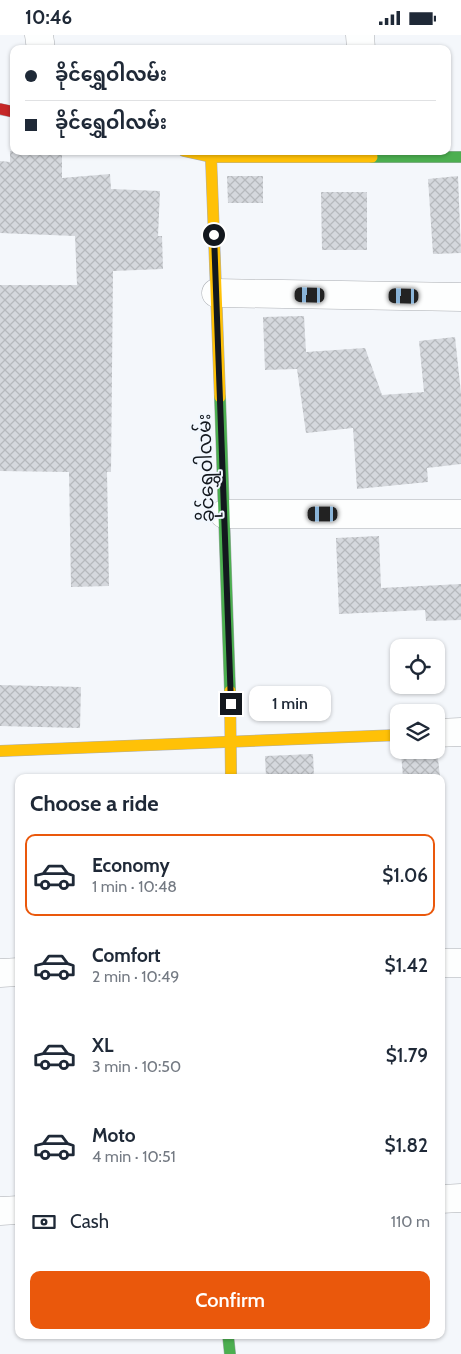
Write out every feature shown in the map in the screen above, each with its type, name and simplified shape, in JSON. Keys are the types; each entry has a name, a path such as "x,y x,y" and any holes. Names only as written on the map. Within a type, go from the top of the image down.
{"street":[{"path":"202,155 211,157 319,155"},
{"path":"402,155 461,157"},
{"name":"ခိုင်ရွှေဝါလမ်း","path":"211,157 232,743 230,774"},
{"path":"216,293 461,297"},
{"path":"224,513 461,514"},
{"path":"445,732 461,731"},
{"path":"0,751 390,735"},
{"path":"445,963 461,963"},
{"path":"0,973 15,972"},
{"path":"445,1199 461,1199"},
{"path":"0,1211 15,1210"},
{"path":"228,1339 230,1354"}],"building":[{"path":"10,155 62,155 62,178 110,174 111,189 160,191 158,236 162,236 163,269 113,271 111,472 107,472 109,586 71,587 69,472 0,471 0,285 77,285 75,236 0,233 0,161 10,162"},
{"path":"227,176 263,176 263,203 228,203"},
{"path":"458,176 461,253 433,254 428,179"},
{"path":"321,192 367,192 367,250 322,250"},
{"path":"304,316 306,352 365,348 382,395 424,392 419,341 455,337 461,393 461,464 427,468 428,482 357,489 353,428 306,433 297,369 265,370 263,317"},
{"path":"379,536 381,588 461,584 461,620 426,621 425,610 339,614 336,538"},
{"path":"0,685 81,687 80,728 0,726"},
{"path":"313,754 314,774 266,774 265,756"},
{"path":"402,759 438,759 440,774 403,774"}],"traffic: fast":[{"path":"372,157 461,157"},
{"path":"220,397 230,691"},
{"path":"228,1339 230,1354"}],"traffic: slow":[{"path":"202,155 211,157 372,157"},
{"path":"211,157 220,397"},
{"path":"230,691 231,774"},
{"path":"0,751 390,735"}],"traffic: jam":[{"path":"0,109 10,111"}],"route":[{"path":"214,235 231,704"}]}
